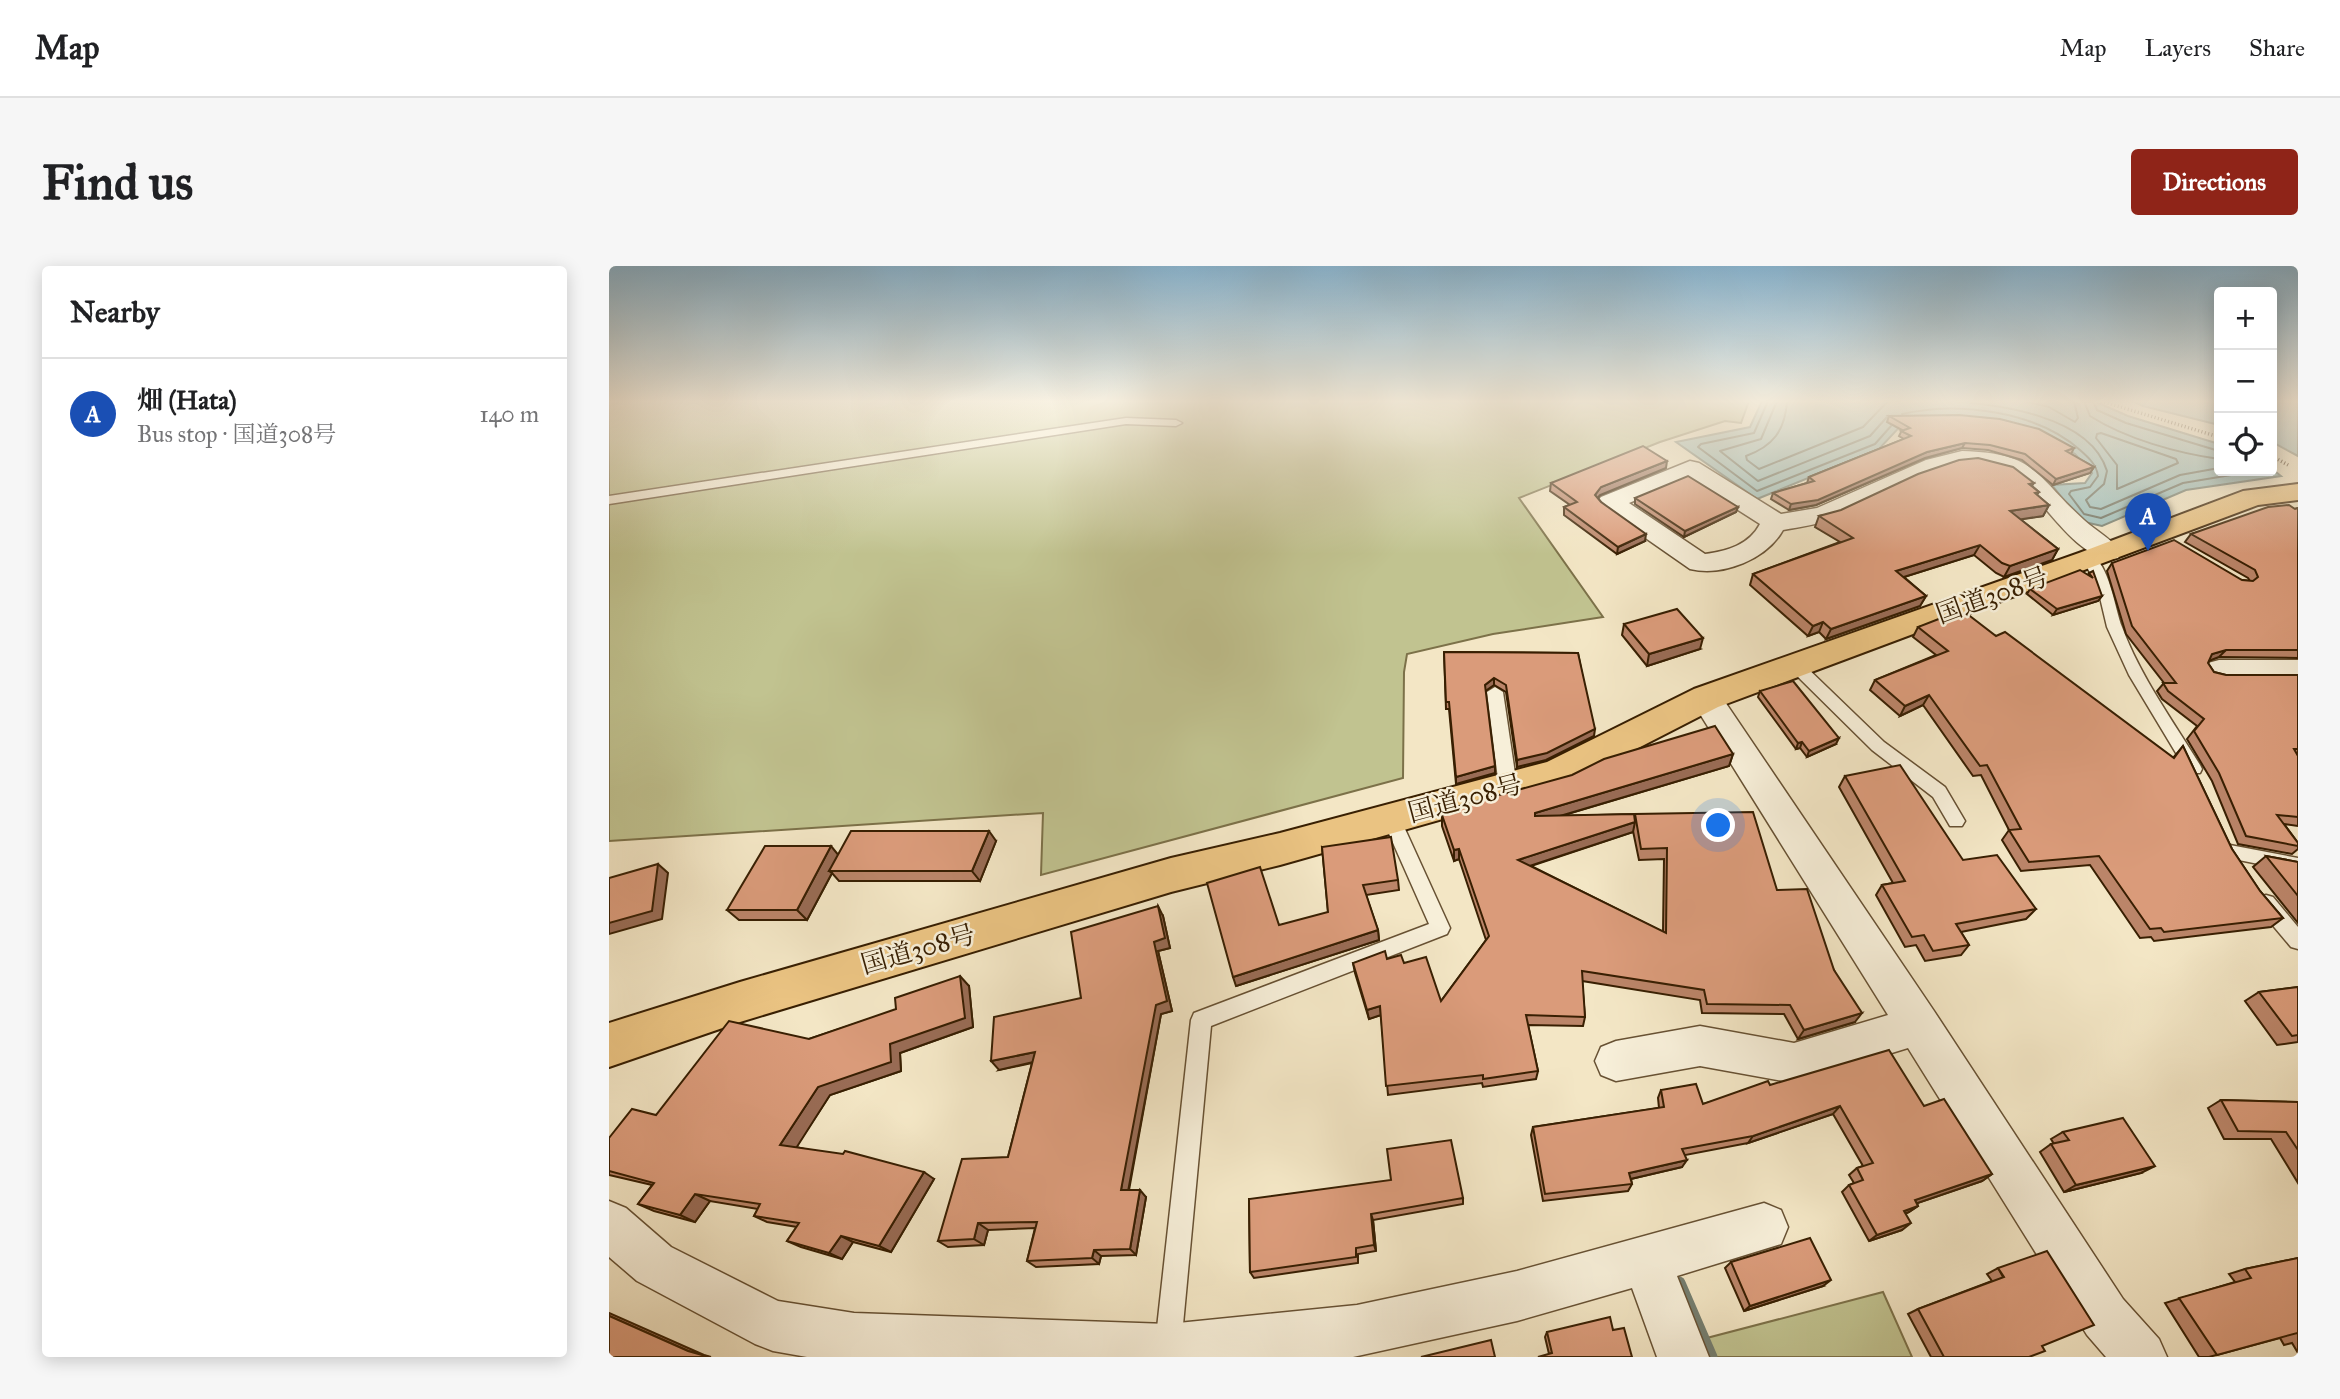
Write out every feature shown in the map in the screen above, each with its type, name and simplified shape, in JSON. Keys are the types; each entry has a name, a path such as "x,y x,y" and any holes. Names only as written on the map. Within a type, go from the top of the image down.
{"highway":[{"name":"国道308号","path":"609,1045 740,1002 1171,875 1280,849 1557,773 1706,698 2099,555 2168,539 2294,479"}],"street":[{"path":"1774,522 1769,535 1749,552 1734,558 1700,564 1609,502 1690,468 1774,522 1808,519 1844,507 1921,470 1964,458 1990,459 2018,469 2034,481 2099,555"},
{"path":"2219,670 2298,670"},
{"path":"1706,698 2105,1317 2141,1357"},
{"path":"1616,1061 1700,1046 1794,1063 1919,1025"},
{"path":"609,1224 654,1264 773,1326 850,1348 1168,1350 1357,1331 1517,1296 1764,1227"},
{"path":"1646,1259 1683,1357"}],"lane":[{"path":"609,500 924,452"},
{"path":"2099,555 2114,627 2137,675 2199,779"},
{"path":"1796,666 1878,747 1939,792 1955,821"},
{"path":"1495,692 1508,787"},
{"path":"1168,1350 1201,1020 1440,929 1391,818"},
{"path":"2244,872 2227,846 2298,864"},
{"path":"2257,893 2298,941"}],"path":[{"path":"2277,461 2294,479"}],"green space":[{"path":"609,452 1635,452 1519,498 1603,617 1493,634 1407,654 1404,672 1403,778 1041,875 1043,813 609,841"},
{"path":"1883,1292 1912,1357 1711,1357 1703,1339"}],"water":[{"path":"1690,452 1872,452 1757,499"},
{"path":"2072,452 2214,452 2214,476 2277,476 2277,473 2281,476 2186,490 2102,526 2080,521 2052,485 2085,483 2092,473"}],"building":[{"path":"1628,452 1652,452 1667,461 1601,487 1595,495 1646,534 1618,547 1564,507 1577,502 1551,483"},
{"path":"1871,452 1927,452 1818,500 1791,504 1773,493 1814,481 1809,477"},
{"path":"2017,452 2068,452 2094,467 2056,479 2025,454"},
{"path":"1978,458 2013,467 2034,483 2029,484 2049,505 2010,511 2058,549 2010,566 2002,563 1980,545 1896,571 1926,596 1831,629 1823,622 1813,626 1753,574 1853,538 1819,516 1841,510 1918,474 1959,460"},
{"path":"1688,476 1738,507 1685,531 1635,498"},
{"path":"2289,505 2298,508 2298,650 2226,650 2212,654 2208,663 2214,672 2226,675 2298,675 2298,749 2294,749 2298,756 2298,817 2277,815 2298,846 2246,836 2219,773 2194,731 2204,719 2168,691 2163,683 2176,683 2132,626 2112,563 2174,540 2242,580 2253,581 2258,577 2255,570 2191,534 2268,507"},
{"path":"2080,570 2093,578 2089,573 2093,571 2102,596 2057,609 2030,589"},
{"path":"1677,609 1703,638 1649,654 1624,624"},
{"path":"1966,613 1996,636 2005,632 2174,758 2183,746 2232,849 2260,891 2283,918 2164,932 2161,928 2150,929 2099,856 2029,862 2009,830 2021,829 1987,765 1980,766 1929,695 1905,706 1875,680 1948,651 1918,627 1949,615 1952,618"},
{"path":"1444,652 1578,653 1595,729 1547,753 1517,760 1506,685 1494,678 1485,685 1495,766 1456,777 1449,702 1446,702"},
{"path":"1793,681 1839,738 1809,751 1802,742 1798,743 1760,691"},
{"path":"1715,726 1733,754 1535,813 1535,816 1634,814 1635,822 1518,860 1666,933 1667,848 1641,849 1635,814 1753,812 1777,890 1807,889 1834,970 1862,1013 1804,1030 1790,1005 1707,1004 1704,990 1582,971 1585,1017 1526,1015 1538,1071 1483,1079 1483,1075 1386,1086 1380,1006 1367,1010 1353,963 1385,951 1387,959 1401,955 1404,963 1426,957 1441,1001 1489,936 1459,849 1454,850 1442,815 1459,812 1459,806 1572,775 1604,759"},
{"path":"1900,765 1963,860 1997,855 2036,909 1956,924 1969,945 1933,951 1924,935 1912,937 1882,885 1905,881 1845,776"},
{"path":"851,831 989,831 972,871 829,871"},
{"path":"1391,837 1398,880 1363,885 1378,930 1233,977 1207,883 1260,867 1279,925 1328,912 1322,847"},
{"path":"765,846 831,846 797,910 727,910"},
{"path":"2266,856 2298,862 2298,896"},
{"path":"658,864 652,911 609,923 609,878"},
{"path":"1158,906 1165,938 1154,942 1167,1001 1156,1005 1121,1190 1140,1190 1130,1249 1094,1250 1092,1258 1027,1261 1037,1222 978,1223 974,1239 938,1241 962,1159 1008,1157 1035,1052 991,1061 994,1017 1081,998 1071,932"},
{"path":"960,976 965,1018 890,1044 891,1062 818,1087 780,1145 843,1154 845,1151 924,1172 879,1246 841,1236 829,1253 787,1241 799,1223 754,1216 760,1204 695,1194 680,1215 638,1204 654,1183 609,1171 609,1138 632,1109 656,1115 729,1021 809,1039 896,1009 895,998"},
{"path":"2298,987 2298,1035 2292,1036 2259,992"},
{"path":"1889,1050 1924,1106 1944,1099 1992,1174 1915,1200 1918,1206 1904,1211 1911,1223 1877,1235 1849,1185 1863,1180 1857,1168 1873,1163 1840,1106 1753,1136 1682,1149 1687,1160 1629,1173 1632,1184 1545,1194 1533,1127 1664,1107 1661,1090 1696,1084 1703,1104 1768,1081 1770,1085"},
{"path":"2221,1100 2298,1102 2298,1150 2286,1132 2238,1131"},
{"path":"2123,1118 2155,1166 2076,1185 2051,1144 2069,1140 2063,1132"},
{"path":"1451,1140 1463,1198 1371,1214 1374,1245 1356,1248 1356,1257 1250,1272 1249,1199 1391,1180 1387,1149"},
{"path":"1810,1238 1831,1280 1750,1306 1731,1262"},
{"path":"2047,1251 2094,1325 2042,1346 2045,1351 2029,1357 1944,1357 1918,1309 2004,1277 1998,1268"},
{"path":"2298,1258 2298,1334 2217,1355 2179,1298 2251,1278 2245,1269"},
{"path":"609,1316 688,1351 709,1357 609,1357"},
{"path":"1610,1317 1613,1330 1624,1328 1632,1357 1538,1357 1552,1353 1547,1332"},
{"path":"1491,1340 1495,1357 1421,1357"}],"waterway":[{"path":"1679,1283 1711,1357"}],"place":[{"name":"畑 (Hata)","path":"2148,551"}]}
